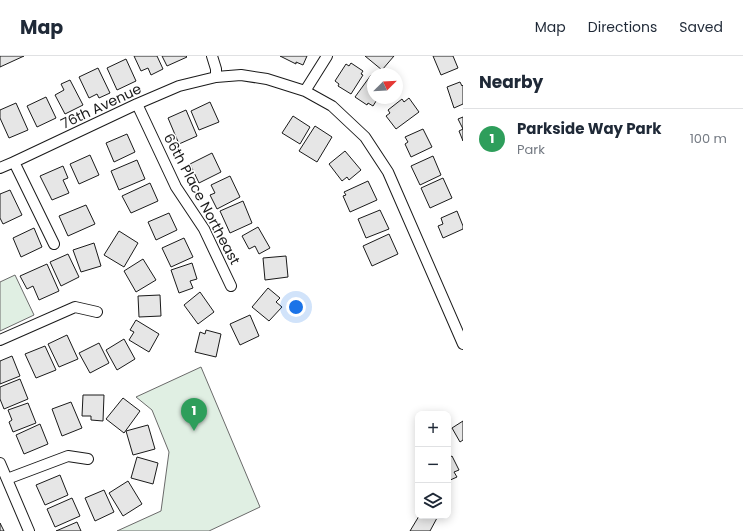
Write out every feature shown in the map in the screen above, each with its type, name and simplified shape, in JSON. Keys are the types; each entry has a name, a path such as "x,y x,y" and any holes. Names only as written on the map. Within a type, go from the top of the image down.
{"street":[{"path":"212,56 216,69 216,77"},
{"path":"305,91 327,56"},
{"name":"76th Avenue","path":"0,168 179,86 216,77 241,75 267,79 305,91 332,106 365,137 388,172 463,344"},
{"name":"66th Place Northeast","path":"137,104 176,187 204,229 232,286"},
{"path":"14,162 54,244"},
{"path":"0,340 75,307 97,312"},
{"path":"7,479 68,456 88,459"},
{"path":"0,463 30,531"}],"green space":[{"path":"15,275 34,315 0,331 0,282"},
{"path":"201,367 260,507 209,531 117,531 161,511 169,452 152,410 136,397"}],"building":[{"path":"0,56 24,56 0,67"},
{"path":"134,56 157,56 163,69 151,75 148,68 141,71"},
{"path":"162,56 186,56 187,57 167,66"},
{"path":"280,56 307,56 303,65 296,62 296,64"},
{"path":"365,56 394,56 384,68 380,68"},
{"path":"433,56 453,56 458,68 441,75"},
{"path":"126,59 136,81 117,90 107,68"},
{"path":"351,63 363,71 361,74 363,75 351,94 338,86 339,84 335,81 346,64 349,66"},
{"path":"98,68 110,93 99,98 97,94 89,98 79,77"},
{"path":"70,80 83,105 65,114 55,95 64,90 61,84"},
{"path":"367,80 367,105 355,97"},
{"path":"460,82 462,86 463,85 463,104 454,108 447,87"},
{"path":"46,97 56,118 37,127 27,106"},
{"path":"409,98 419,112 396,129 386,116 390,113 388,110 396,104 403,104 403,100 404,102"},
{"path":"210,102 219,122 199,130 191,111"},
{"path":"16,103 28,130 9,138 0,118 0,110"},
{"path":"186,110 197,136 179,144 168,118"},
{"path":"293,116 310,127 300,144 282,133"},
{"path":"463,117 463,129 458,119"},
{"path":"315,126 332,137 317,162 299,151"},
{"path":"423,129 432,147 411,157 405,144 408,142 405,137"},
{"path":"463,129 463,141 459,131"},
{"path":"127,134 135,152 114,162 106,143"},
{"path":"345,151 361,170 349,180 347,177 342,181 329,164"},
{"path":"212,153 221,172 199,183 190,164"},
{"path":"90,155 99,175 79,184 70,164"},
{"path":"433,156 441,175 420,185 411,166"},
{"path":"137,160 145,179 119,190 111,171"},
{"path":"63,166 68,178 63,180 69,193 52,200 40,176"},
{"path":"230,176 240,197 217,209 210,195 215,193 211,185"},
{"path":"443,178 452,198 430,208 421,188"},
{"path":"368,181 377,200 350,212 343,196 346,195 344,192"},
{"path":"150,183 158,201 131,213 122,196"},
{"path":"10,190 22,215 3,224 0,218 0,194"},
{"path":"243,201 252,223 230,233 220,211"},
{"path":"86,205 95,224 68,236 59,216"},
{"path":"380,210 389,229 366,238 358,219"},
{"path":"457,211 463,229 443,238 438,226 443,224 441,218"},
{"path":"169,213 177,230 156,240 148,222"},
{"path":"258,227 270,248 259,254 255,246 249,249 242,236"},
{"path":"34,228 42,247 21,257 13,238"},
{"path":"119,231 138,243 124,267 104,255"},
{"path":"389,234 398,254 372,266 363,246"},
{"path":"184,238 193,257 171,267 162,248"},
{"path":"94,243 101,266 81,272 73,250"},
{"path":"68,254 79,277 61,286 50,262"},
{"path":"286,256 288,277 265,280 263,258"},
{"path":"143,259 156,280 136,292 124,271"},
{"path":"192,263 197,279 190,281 193,288 179,293 171,270"},
{"path":"47,264 59,291 39,300 33,286 27,289 20,276"},
{"path":"268,288 280,298 276,302 282,307 269,321 252,307"},
{"path":"200,292 214,312 198,324 184,305"},
{"path":"160,295 161,316 139,317 138,296"},
{"path":"250,315 259,336 240,345 230,324"},
{"path":"136,320 159,334 149,352 129,340 134,332 130,330"},
{"path":"206,330 221,334 216,357 195,352 200,332 205,334"},
{"path":"67,335 78,359 59,367 48,344"},
{"path":"124,339 135,359 117,370 106,350"},
{"path":"99,343 109,363 90,373 79,353"},
{"path":"45,346 56,370 36,378 25,354"},
{"path":"12,356 20,376 0,384 0,361"},
{"path":"20,379 28,399 4,409 0,399 0,387"},
{"path":"83,395 104,395 103,421 91,420 91,416 82,416"},
{"path":"123,398 140,411 124,433 106,419"},
{"path":"71,402 82,428 62,436 52,409"},
{"path":"28,403 36,423 13,432 9,422 12,420 8,410"},
{"path":"463,421 463,440 460,442 452,428"},
{"path":"40,424 48,444 24,454 16,435"},
{"path":"148,425 155,449 133,455 126,431"},
{"path":"451,456 459,470 454,472 457,477 451,480"},
{"path":"137,457 158,463 153,484 131,478"},
{"path":"60,475 68,495 45,505 36,485"},
{"path":"128,481 142,504 123,516 109,493"},
{"path":"104,490 114,512 95,521 85,498"},
{"path":"72,498 80,516 55,527 47,509"},
{"path":"417,519 436,519 430,531 410,531"},
{"path":"77,522 81,531 56,531"},
{"path":"0,523 4,531 0,531"}],"place":[{"name":"Parkside Way Park","path":"194,431"}]}
